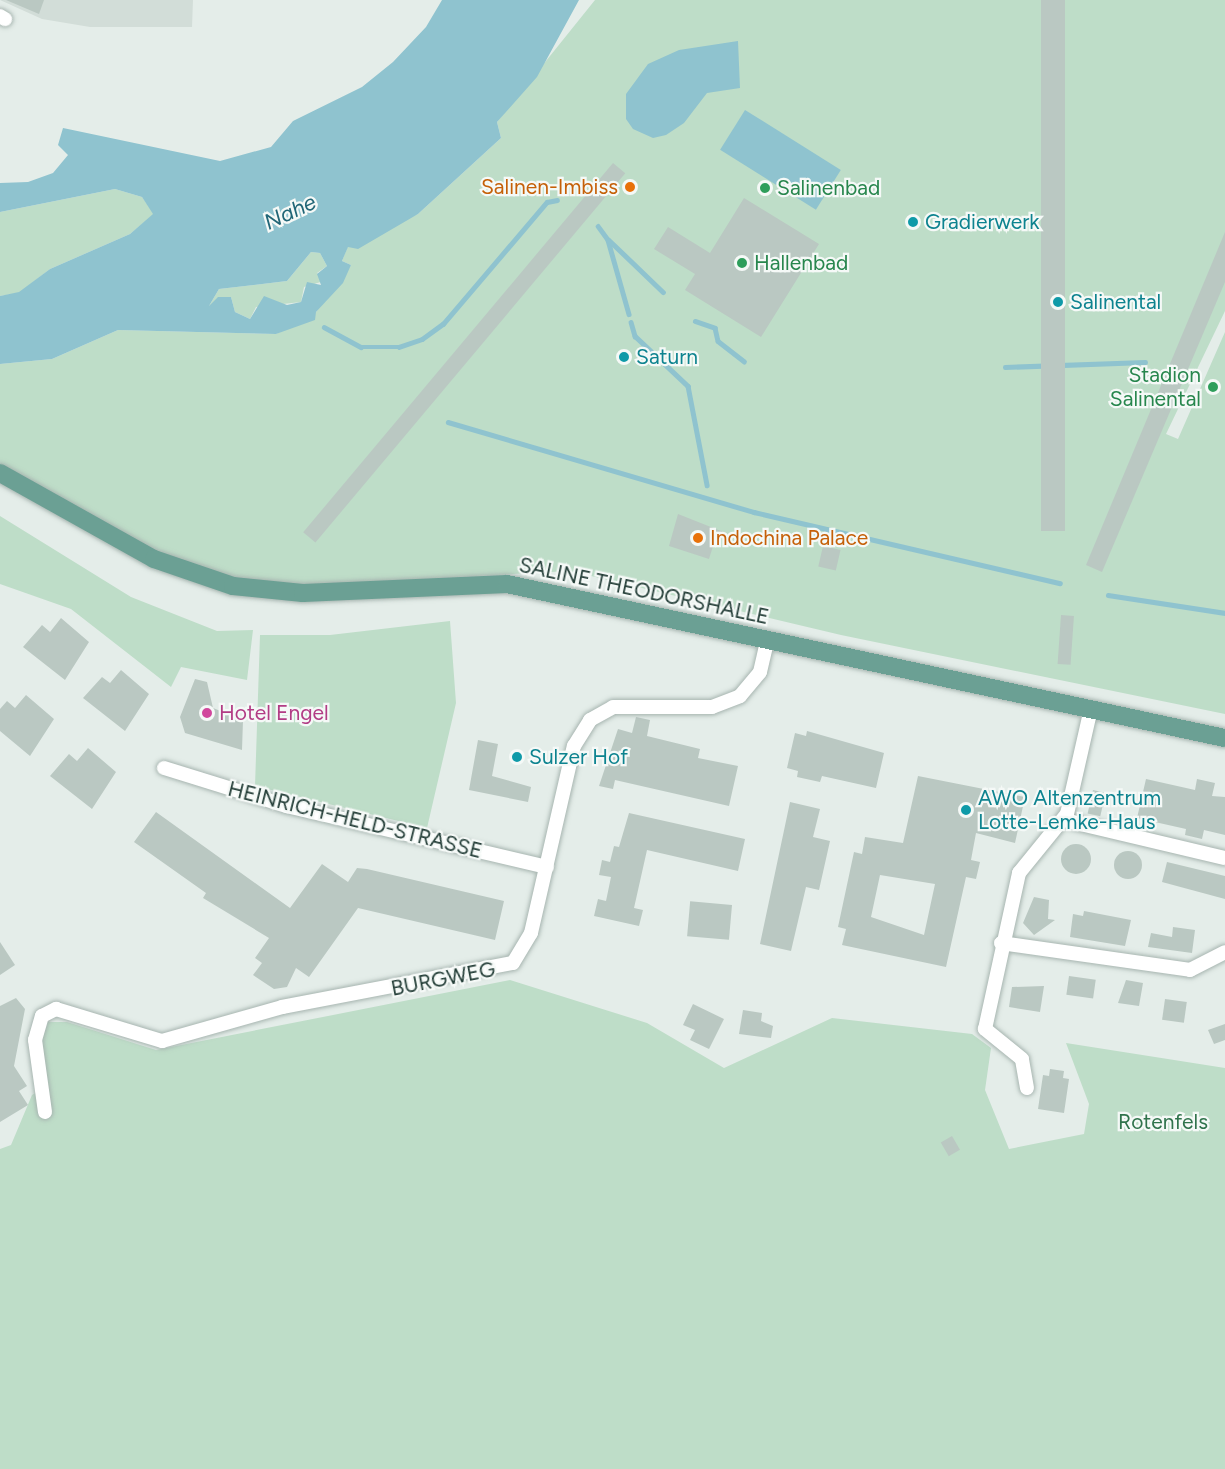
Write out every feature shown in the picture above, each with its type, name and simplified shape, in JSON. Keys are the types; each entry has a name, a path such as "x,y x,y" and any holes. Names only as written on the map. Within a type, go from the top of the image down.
{"main road":[{"name":"SALINE THEODORSHALLE","path":"0,473 154,559 233,586 303,593 507,584 1225,738"}],"street":[{"name":"BURGWEG","path":"45,1112 34,1040 42,1016 68,1010 112,1029 162,1041 282,1007 505,967 526,944 547,867 574,746 590,720 613,707 639,703 712,707 740,696 760,672 767,641"},
{"path":"1027,1088 1022,1059 985,1029 1001,943 1019,873 1064,820 1091,708"},
{"name":"HEINRICH-HELD-STRASSE","path":"164,768 287,806 547,867"},
{"path":"1064,820 1225,858"},
{"path":"1001,943 1190,970 1225,952"}],"shaded area":[{"path":"0,0 193,0 192,27 90,27 42,19"}],"green space":[{"path":"595,0 1225,0 1225,311 1166,434 1178,439 1225,332 1225,714 841,635 570,571 305,585 233,580 191,569 0,468 0,364 52,359 118,330 276,334 316,312 351,265 342,261 348,246 418,214 501,138 497,122"},
{"path":"115,189 142,197 154,214 130,234 50,269 19,293 0,296 0,212"},
{"path":"311,252 320,253 327,266 317,273 324,281 304,287 301,302 256,307 250,319 235,312 231,297 209,306 219,289 287,281"},
{"path":"0,516 131,597 217,631 253,630 247,680 181,667 171,687 71,609 0,584"},
{"path":"450,621 456,703 427,828 255,786 260,635 330,635"},
{"name":"Rotenfels","path":"510,980 647,1023 724,1068 832,1018 972,1034 991,1048 985,1090 1009,1149 1084,1134 1089,1104 1066,1043 1225,1068 1225,1469 0,1469 0,1149 11,1145 32,1095 47,1086 42,1038 48,1022 67,1022 156,1050"}],"water":[{"name":"Nahe","path":"442,0 579,0 537,77 497,122 501,138 418,214 358,249 348,247 342,261 351,265 343,283 316,312 315,320 276,334 118,330 52,359 0,364 0,296 19,292 50,269 130,234 153,214 142,197 115,189 0,212 0,183 28,182 53,173 68,155 58,145 63,128 220,161 271,147 293,121 362,87 393,62 426,27","holes":["311,252 320,253 327,266 317,274 321,285 307,282 301,302 287,305 264,296 250,319 235,312 231,297 218,297 209,306 219,289 287,281"]},
{"path":"738,41 740,88 707,93 684,123 666,135 653,138 633,129 626,119 626,94 648,64 679,50"},
{"path":"745,110 841,170 816,210 720,150"}],"building":[{"path":"6,0 44,0 39,14"},
{"path":"1041,0 1065,0 1065,531 1041,531"},
{"path":"613,163 625,173 315,543 303,532"},
{"name":"Hallenbad","path":"744,198 819,244 761,337 685,290 695,274 654,249 668,227 710,253"},
{"path":"1225,232 1225,282 1102,572 1086,565"},
{"name":"Indochina Palace","path":"678,514 726,533 714,543 709,559 669,546"},
{"path":"823,546 841,550 836,571 818,566"},
{"path":"1061,615 1074,616 1071,665 1058,664"},
{"path":"61,618 89,642 65,680 23,647 42,625 50,632"},
{"path":"121,670 149,694 125,731 83,698 102,677 110,683"},
{"name":"Hotel Engel","path":"195,679 207,682 213,708 243,720 242,750 185,733 180,717"},
{"path":"26,695 54,719 30,756 0,731 0,709 7,701 15,708"},
{"path":"636,717 650,720 647,736 700,749 698,758 738,766 729,806 615,780 613,789 599,786 618,729 632,733"},
{"path":"807,731 884,753 876,788 822,776 820,782 797,777 798,771 787,768 795,733 806,736"},
{"path":"478,740 498,744 492,776 531,787 528,802 469,790"},
{"path":"88,748 116,772 92,809 50,776 69,754 77,761"},
{"path":"918,776 1025,797 1015,843 976,833 971,860 980,862 976,879 966,877 946,967 842,945 846,929 838,927 854,852 862,854 865,837 903,843","holes":["880,875 935,884 924,935 871,917"]},
{"path":"1146,779 1195,790 1197,779 1215,783 1212,796 1225,797 1225,835 1204,830 1202,839 1185,835 1186,829 1137,818"},
{"path":"1093,790 1106,793 1100,816 1088,813"},
{"path":"790,802 820,809 813,837 830,841 819,890 806,887 791,951 760,944"},
{"path":"156,812 290,908 322,864 348,882 357,868 367,869 504,901 495,940 358,908 309,977 296,968 287,987 274,989 253,975 262,963 255,958 269,938 203,898 206,893 134,842"},
{"path":"629,813 745,839 738,871 647,850 634,908 643,910 639,926 594,916 598,899 606,901 611,877 599,875 602,860 610,862 614,846 619,847"},
{"path":"1076,844 1087,848 1091,859 1087,870 1076,874 1065,870 1061,859 1065,848"},
{"path":"1128,851 1138,855 1142,865 1138,875 1128,879 1118,875 1114,865 1118,855"},
{"path":"1167,862 1225,876 1225,899 1162,882"},
{"path":"1034,897 1049,900 1048,919 1055,920 1034,935 1023,923"},
{"path":"690,901 732,905 729,940 687,936"},
{"path":"1084,911 1131,920 1125,946 1070,937 1073,914 1083,916"},
{"path":"1173,927 1195,930 1192,953 1148,947 1151,933 1172,937"},
{"path":"0,942 15,965 0,975"},
{"path":"1069,976 1096,980 1093,999 1066,995"},
{"path":"1126,980 1143,983 1139,1006 1118,1003"},
{"path":"1044,986 1040,1012 1009,1007 1012,987"},
{"path":"16,998 25,1009 14,1066 27,1086 19,1091 28,1105 0,1122 0,1006"},
{"path":"1165,999 1187,1002 1184,1023 1162,1020"},
{"path":"693,1004 724,1019 709,1049 690,1040 695,1030 683,1025"},
{"path":"743,1010 762,1013 761,1021 773,1026 771,1038 739,1034"},
{"path":"1225,1024 1225,1040 1214,1044 1208,1030"},
{"path":"1050,1069 1064,1071 1063,1078 1069,1079 1064,1113 1038,1109 1043,1075 1049,1076"},
{"path":"952,1136 960,1150 949,1156 941,1142"}],"waterway":[{"path":"324,327 361,347 399,347 422,339 443,324 547,202 557,200"},
{"path":"598,226 608,240 629,314"},
{"path":"609,240 663,292"},
{"path":"695,321 715,328 718,341 744,361"},
{"path":"631,322 635,336 688,386 707,485"},
{"path":"1005,367 1145,362"},
{"path":"448,422 754,512 1060,583"},
{"path":"1108,595 1225,613"}],"place":[{"name":"Salinen-Imbiss","path":"630,187"},
{"name":"Salinenbad","path":"765,188"},
{"name":"Gradierwerk","path":"913,222"},
{"name":"Hallenbad","path":"742,263"},
{"name":"Salinental","path":"1058,302"},
{"name":"Saturn","path":"624,357"},
{"name":"Stadion Salinental","path":"1213,387"},
{"name":"Indochina Palace","path":"698,538"},
{"name":"Hotel Engel","path":"207,713"},
{"name":"Sulzer Hof","path":"517,757"},
{"name":"AWO Altenzentrum Lotte-Lemke-Haus","path":"966,810"}]}
